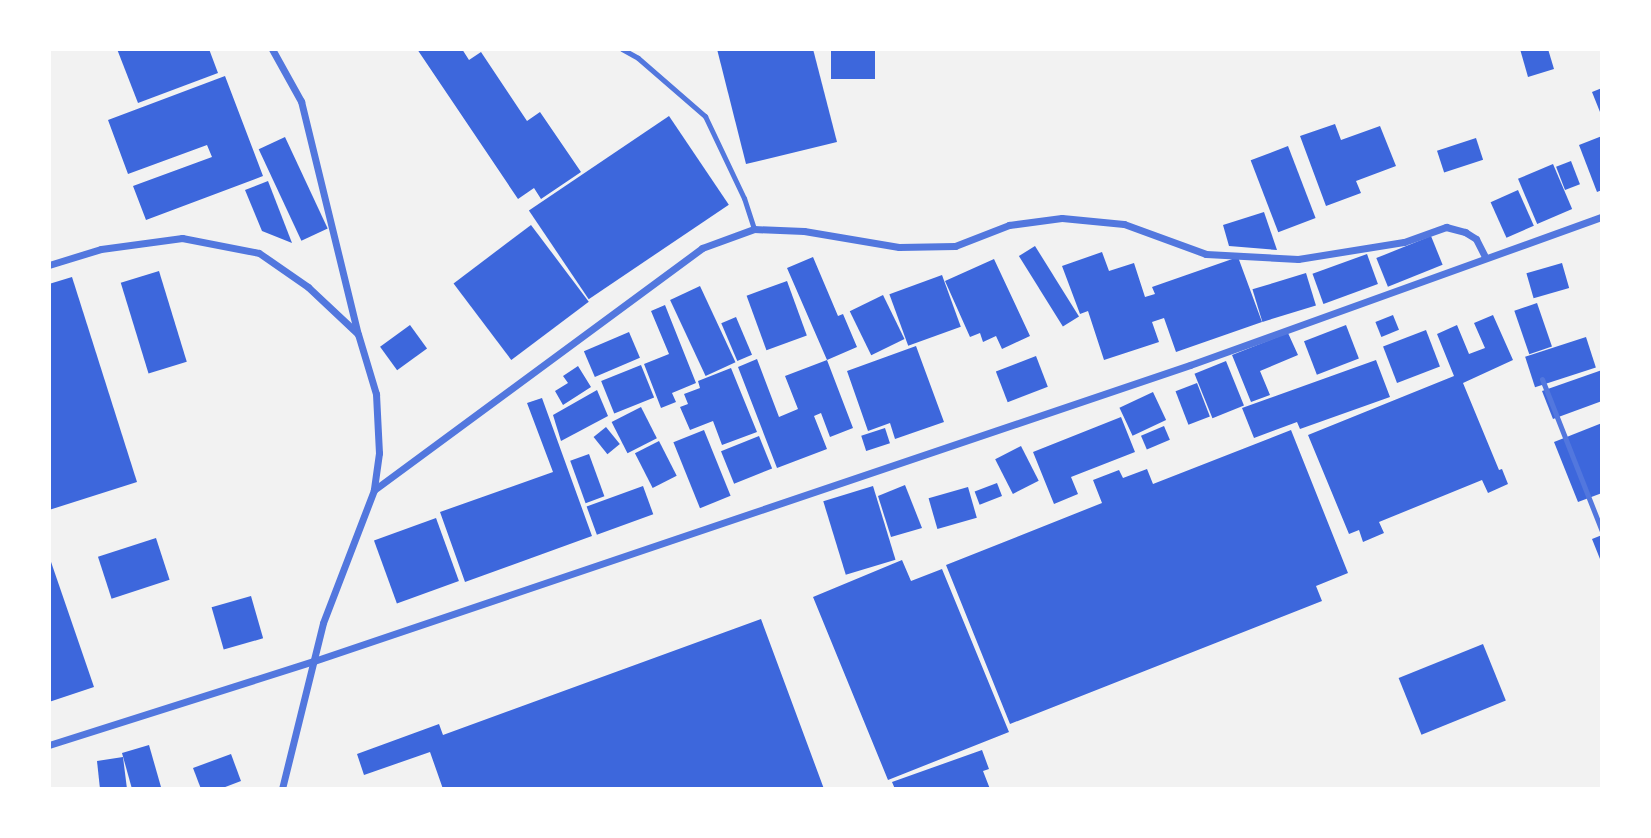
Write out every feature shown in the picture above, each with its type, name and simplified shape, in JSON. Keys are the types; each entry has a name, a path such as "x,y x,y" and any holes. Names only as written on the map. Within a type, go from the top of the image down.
{"street":[{"path":"272,49 301,101 358,334 376,394 379,453 374,490 323,623 282,789"},
{"path":"49,746 314,662 1190,365 1602,217"},
{"path":"374,490 702,248 754,229 804,231 899,247 955,246 1009,225 1062,218 1124,224 1206,254 1298,259 1404,242 1446,227 1465,232 1476,239 1485,257"},
{"path":"49,265 101,249 182,238 259,253 308,287 358,334"}],"lane":[{"path":"622,49 638,58 705,116 744,198 754,229"},
{"path":"1542,379 1602,531"}],"building":[{"path":"117,49 209,49 218,73 138,103"},
{"path":"417,49 462,49 469,60 481,52 527,121 540,112 581,172 541,199 534,188 518,199"},
{"path":"717,49 813,49 837,142 746,164"},
{"path":"831,49 875,49 875,79 831,79"},
{"path":"1520,49 1548,49 1554,69 1528,77"},
{"path":"225,76 263,176 146,220 133,186 212,157 207,145 128,174 108,120"},
{"path":"1602,88 1602,117 1592,92"},
{"path":"669,116 729,205 589,299 529,211"},
{"path":"1335,124 1341,140 1380,126 1396,166 1356,181 1361,193 1326,206 1300,136"},
{"path":"1602,136 1602,190 1597,192 1579,145"},
{"path":"285,137 328,229 301,241 259,149"},
{"path":"1476,138 1483,160 1444,173 1437,151"},
{"path":"1288,146 1316,218 1278,232 1251,160"},
{"path":"1571,161 1580,184 1565,190 1556,167"},
{"path":"1553,164 1572,209 1537,224 1518,179"},
{"path":"268,181 292,243 262,231 245,190"},
{"path":"1518,190 1534,226 1506,238 1491,202"},
{"path":"1264,212 1277,250 1229,246 1223,225"},
{"path":"531,225 589,302 511,360 454,283"},
{"path":"1431,236 1443,265 1388,287 1376,258"},
{"path":"1035,246 1079,316 1063,326 1019,256"},
{"path":"1102,252 1109,271 1134,263 1145,297 1155,294 1152,287 1238,257 1262,322 1176,352 1164,318 1152,322 1159,342 1104,360 1088,311 1080,314 1062,266"},
{"path":"1367,254 1378,284 1323,304 1312,274"},
{"path":"813,257 838,316 843,314 857,347 827,360 787,268"},
{"path":"994,259 1030,336 1002,349 996,336 983,342 980,333 970,337 945,281"},
{"path":"1562,263 1569,288 1534,298 1526,273"},
{"path":"159,271 187,362 149,374 121,283"},
{"path":"1306,273 1316,306 1262,322 1252,289"},
{"path":"942,275 961,327 908,346 889,294"},
{"path":"72,277 137,482 49,510 49,284"},
{"path":"787,281 807,336 766,350 747,296"},
{"path":"700,286 735,362 706,376 670,300"},
{"path":"883,295 904,339 871,355 850,311"},
{"path":"1537,303 1552,346 1529,354 1514,311"},
{"path":"665,305 696,383 672,393 676,402 661,408 644,364 669,354 651,311"},
{"path":"1393,315 1399,330 1381,337 1375,322"},
{"path":"1493,315 1513,360 1463,383 1499,470 1502,469 1508,484 1488,493 1482,480 1379,522 1384,533 1363,542 1359,530 1349,534 1308,435 1454,376 1437,334 1457,325 1469,354 1485,348 1474,323"},
{"path":"736,317 752,355 737,361 721,323"},
{"path":"410,325 427,348 397,370 380,347"},
{"path":"1346,325 1359,359 1317,375 1304,341"},
{"path":"1426,330 1440,366 1397,383 1383,346"},
{"path":"629,332 640,358 595,377 584,351"},
{"path":"1288,333 1298,355 1260,371 1270,395 1251,402 1232,355"},
{"path":"1586,337 1596,367 1535,387 1525,357"},
{"path":"916,346 944,422 895,439 890,423 868,431 847,371"},
{"path":"1036,356 1048,387 1008,402 996,371"},
{"path":"757,359 779,417 798,409 785,376 827,360 853,428 830,437 821,413 814,416 827,449 777,468 738,367"},
{"path":"1376,360 1390,397 1300,429 1297,422 1254,438 1242,408"},
{"path":"1226,361 1244,406 1212,418 1194,374"},
{"path":"641,365 654,397 614,414 601,381"},
{"path":"578,366 591,387 563,405 555,391 568,383 563,376"},
{"path":"731,368 757,432 722,445 713,421 690,430 680,407 688,404 684,394 700,388 698,381"},
{"path":"1602,370 1602,401 1553,419 1542,391"},
{"path":"1197,383 1210,417 1188,425 1176,391"},
{"path":"597,390 608,416 561,441 553,415"},
{"path":"1153,392 1166,420 1133,436 1119,408"},
{"path":"542,398 592,536 465,582 440,512 553,472 527,403"},
{"path":"641,407 657,438 627,453 612,422"},
{"path":"1121,417 1135,452 1071,477 1078,494 1054,504 1033,452"},
{"path":"1602,423 1602,493 1578,502 1554,442"},
{"path":"1164,426 1170,440 1147,450 1141,436"},
{"path":"606,427 620,444 607,454 594,437"},
{"path":"885,428 890,443 866,451 861,436"},
{"path":"704,430 731,496 700,508 673,442"},
{"path":"1291,430 1348,573 1316,586 1322,601 1010,724 946,565 1102,503 1093,480 1119,470 1123,478 1147,469 1153,484"},
{"path":"759,436 772,468 734,484 721,451"},
{"path":"659,441 677,476 653,488 635,453"},
{"path":"1021,446 1039,481 1013,494 995,459"},
{"path":"589,454 604,496 586,503 570,461"},
{"path":"997,483 1002,496 980,505 975,492"},
{"path":"905,485 922,528 891,537 878,496"},
{"path":"643,486 653,514 597,535 587,507"},
{"path":"873,486 896,560 846,575 823,501"},
{"path":"968,487 977,518 937,529 929,498"},
{"path":"436,518 459,581 397,604 374,541"},
{"path":"1602,535 1602,564 1592,539"},
{"path":"156,538 170,580 112,599 98,557"},
{"path":"49,556 94,687 49,702"},
{"path":"902,560 911,581 942,569 1009,732 888,780 813,597"},
{"path":"251,596 263,638 224,650 212,607"},
{"path":"761,619 824,789 443,789 430,752 364,775 357,754 439,724 443,735"},
{"path":"1483,644 1506,701 1421,735 1399,678"},
{"path":"149,745 161,787 132,789 122,753"},
{"path":"982,750 989,769 983,771 990,789 895,789 892,782"},
{"path":"231,754 241,781 220,789 201,789 193,768"},
{"path":"123,757 127,789 100,789 97,761"}]}
